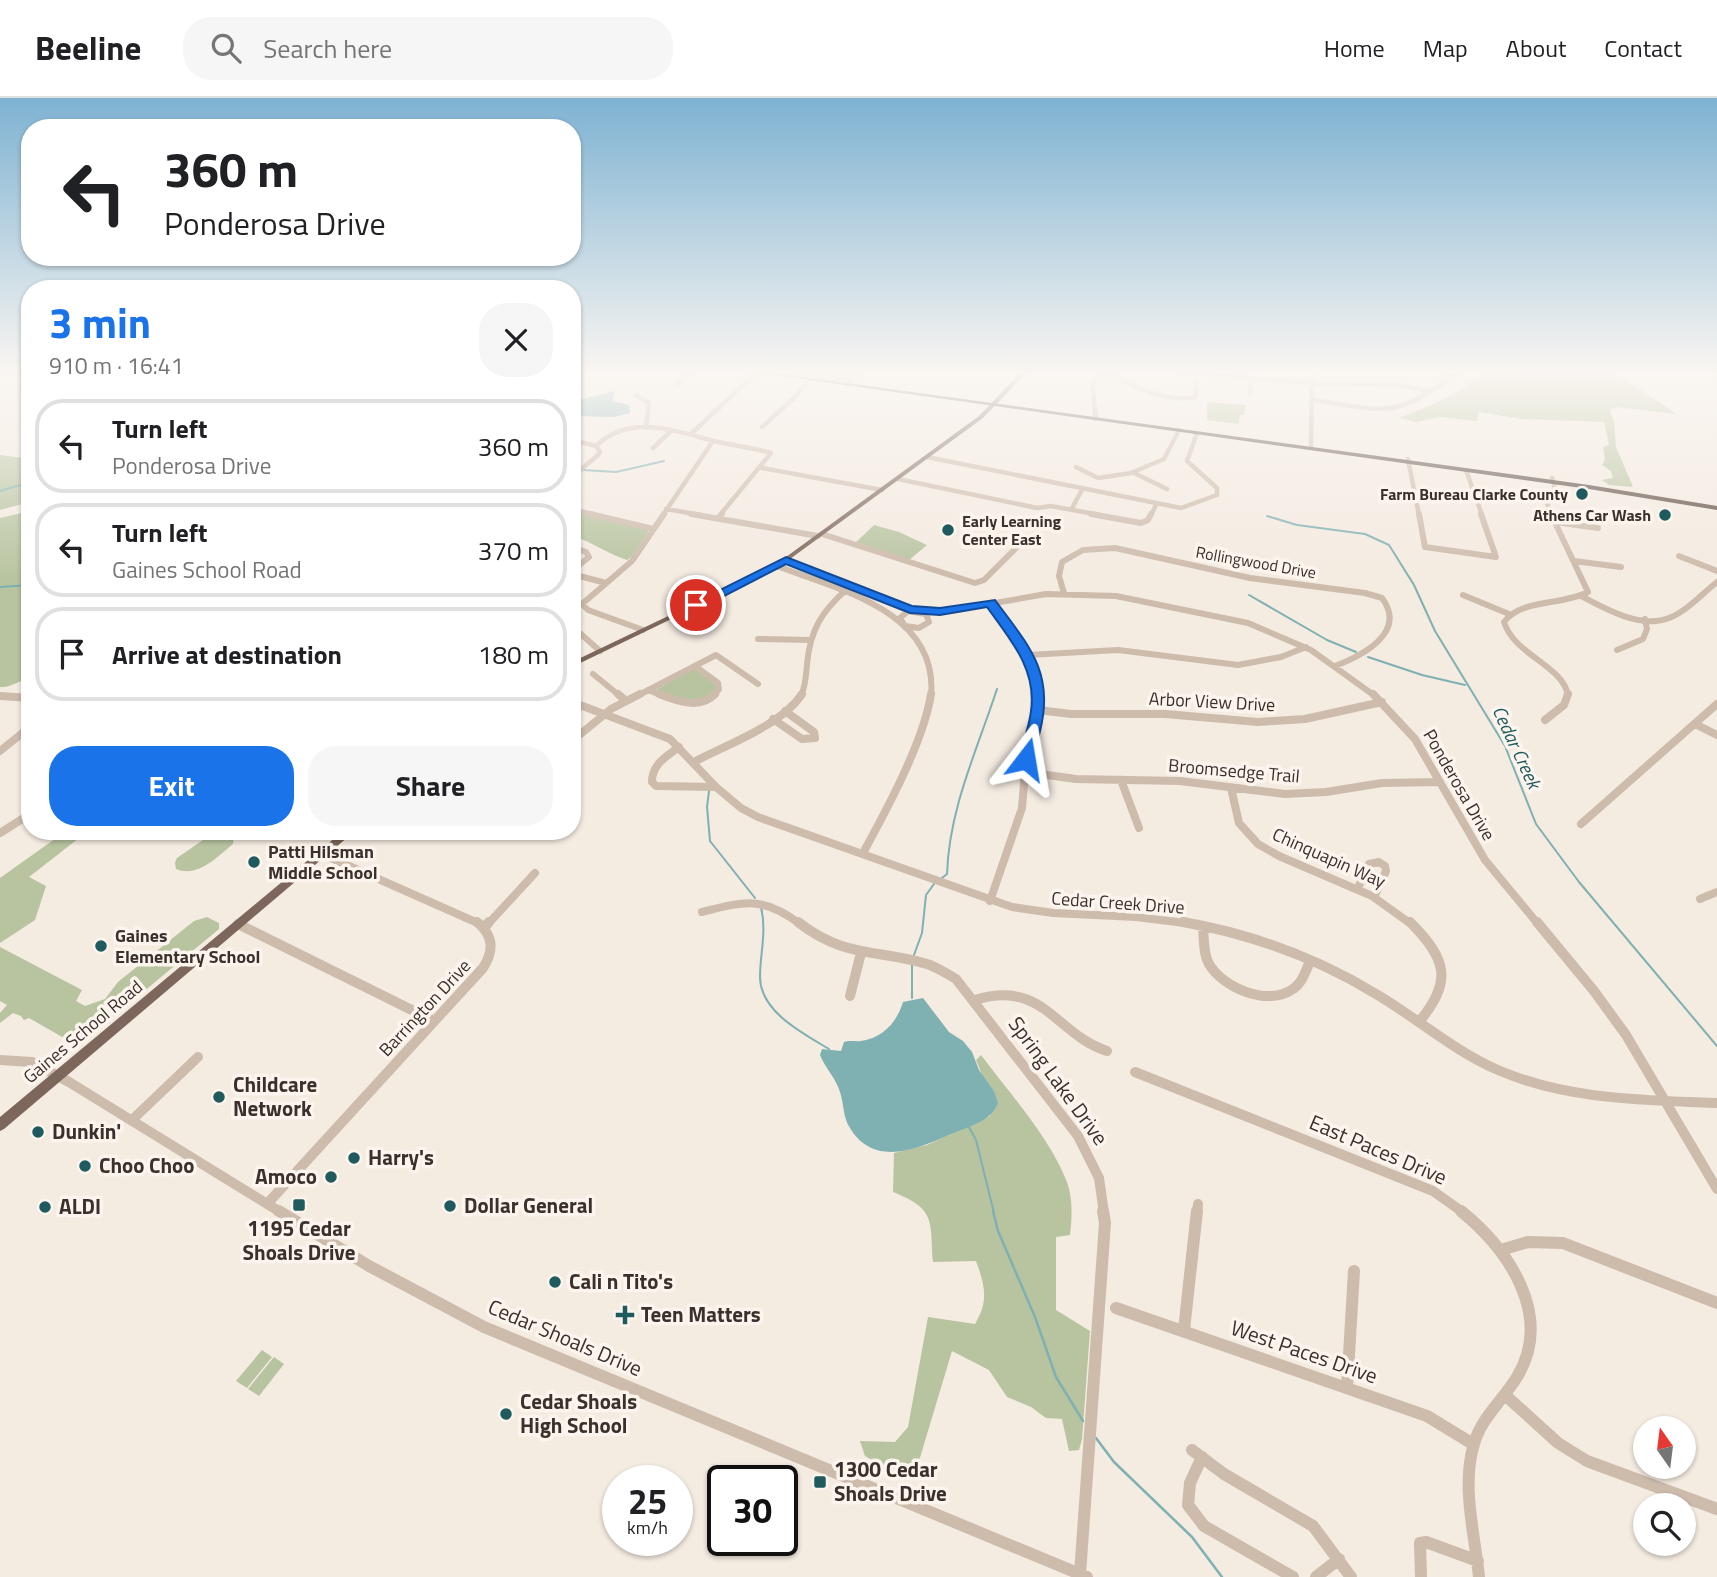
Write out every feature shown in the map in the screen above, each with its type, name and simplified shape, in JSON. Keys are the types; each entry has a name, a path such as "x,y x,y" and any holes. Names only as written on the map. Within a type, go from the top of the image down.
{"highway":[{"path":"1260,441 1553,480 1717,507"},
{"path":"1408,460 1717,507"}],"main road":[{"path":"581,661 777,566 948,441"},
{"name":"Gaines School Road","path":"0,1125 340,840"}],"street":[{"path":"596,446 603,441"},
{"path":"653,448 660,441"},
{"path":"643,630 583,607 582,603 632,561 712,441"},
{"path":"718,441 771,453 762,468 719,517"},
{"path":"1076,467 1086,475 1102,480 1132,472 1164,458 1173,441"},
{"path":"927,457 1185,508 1217,495 1217,488 1187,461 1194,441"},
{"path":"1316,441 1317,448"},
{"path":"581,442 596,446 600,452 581,470"},
{"path":"1408,460 1425,547 1496,557 1466,470"},
{"path":"762,468 882,490"},
{"path":"1132,472 1167,489"},
{"path":"898,479 1037,508 1051,506 1140,523 1148,520 1157,503"},
{"path":"1545,720 1563,707 1568,692 1552,671 1513,641 1504,626 1505,617 1521,609 1581,596 1588,592 1545,500 1554,490 1553,480"},
{"path":"1070,510 1083,488"},
{"path":"666,509 820,535 975,583 984,580 1027,537"},
{"path":"581,511 653,529"},
{"path":"1555,523 1598,528"},
{"name":"Rollingwood Drive","path":"1064,593 1059,576 1062,562 1083,550 1107,548 1250,578 1365,593 1382,598 1389,612 1388,626 1383,637 1365,653 1335,666"},
{"path":"581,550 589,557 581,565"},
{"path":"1679,556 1717,571"},
{"name":"Ponderosa Drive","path":"786,560 900,607 917,611 955,610 1064,593 1126,597 1248,623 1306,647 1335,666 1382,702 1415,738 1485,860 1617,1022 1717,1189"},
{"path":"1574,561 1621,567"},
{"path":"777,566 844,591 881,608 914,628 927,624"},
{"path":"581,576 606,583"},
{"path":"1581,596 1607,610 1646,620 1670,618 1717,582"},
{"path":"694,762 773,719 800,698 805,687 809,640 820,613 851,585"},
{"path":"1463,596 1509,614"},
{"path":"990,603 1028,655 1037,680 1038,710 1025,772 1022,808 990,901"},
{"name":"Ponderosa Drive","path":"927,624 955,610"},
{"path":"863,853 889,808 928,709 932,681 922,648 922,635 928,616 917,611 901,615 902,623 922,648"},
{"path":"1617,650 1643,639 1647,629 1646,620"},
{"path":"581,636 597,653"},
{"path":"758,639 809,640"},
{"path":"581,641 597,653"},
{"path":"1028,655 1105,649 1219,665 1250,666 1277,660 1306,647"},
{"path":"581,733 604,713 716,655 758,684"},
{"path":"648,690 696,704 712,699 719,689 718,683 695,666"},
{"path":"593,674 626,701"},
{"path":"0,696 21,697"},
{"name":"Arbor View Drive","path":"1038,710 1072,714 1151,713 1258,722 1305,719 1382,702"},
{"path":"1581,824 1717,704"},
{"name":"Cedar Creek Drive","path":"581,705 658,733 680,747 716,787 741,808 758,817 990,901 1040,913 1157,919 1203,926 1263,943 1310,961 1367,989 1474,1057 1518,1078 1570,1094 1717,1103"},
{"path":"773,719 804,741 815,738 814,732 785,711"},
{"path":"1695,724 1717,735"},
{"path":"0,751 21,734"},
{"path":"680,747 654,768 651,777 656,786 716,787"},
{"name":"Broomsedge Trail","path":"1025,772 1076,779 1187,782 1292,793 1382,783 1440,782"},
{"path":"1121,780 1139,828"},
{"name":"Chinquapin Way","path":"1231,788 1238,821 1247,835 1286,859 1375,895 1410,922 1426,941 1441,967 1443,980 1440,995 1419,1022"},
{"path":"0,833 21,820"},
{"path":"322,855 484,928 535,873"},
{"path":"1358,888 1369,864 1379,862 1385,866 1386,871 1375,895"},
{"path":"1700,898 1717,892"},
{"name":"Spring Lake Drive","path":"702,912 741,902 765,903 782,911 827,942 861,953 929,964 956,979 975,1000 1078,1136 1092,1161 1103,1193 1105,1237 1083,1576"},
{"path":"238,924 434,1021"},
{"path":"1203,926 1210,966 1225,980 1252,993 1271,995 1290,992 1301,980 1310,961"},
{"name":"Barrington Drive","path":"267,1204 488,962 492,942 484,928"},
{"path":"850,996 861,953"},
{"path":"975,1000 1001,995 1030,1001 1059,1018 1086,1045 1107,1051"},
{"path":"132,1120 198,1057"},
{"name":"Cedar Shoals Drive","path":"0,1060 32,1062 58,1076 369,1266 484,1326 1083,1576"},
{"name":"East Paces Drive","path":"1135,1072 1433,1191 1478,1224 1501,1250 1525,1296 1530,1342 1522,1368 1473,1444 1470,1471 1479,1577"},
{"path":"1184,1330 1198,1204"},
{"path":"1501,1250 1528,1242 1563,1243 1717,1303"},
{"path":"1348,1388 1353,1271"},
{"name":"West Paces Drive","path":"1116,1308 1427,1416 1473,1444"},
{"path":"1505,1395 1558,1443 1587,1461 1717,1509"},
{"path":"1293,1577 1203,1526 1188,1505 1197,1454 1224,1474 1313,1526 1350,1577"},
{"path":"1422,1577 1420,1543 1426,1542 1478,1561"},
{"path":"1316,1577 1339,1559"}],"green space":[{"path":"1608,441 1616,441 1633,487 1609,485 1602,480 1613,478 1611,471 1602,465 1605,460 1603,447 1609,445"},
{"path":"0,455 21,458 21,504 0,510"},
{"path":"21,513 21,681 0,687 0,518"},
{"path":"581,513 649,530 634,555 627,560 581,539"},
{"path":"874,525 899,532 927,545 909,560 855,543"},
{"path":"694,668 717,686 716,693 709,698 686,701 654,691"},
{"path":"53,840 76,840 29,877 46,886 35,920 0,943 0,878"},
{"path":"203,840 233,840 233,844 214,860 192,871 176,869 177,858"},
{"path":"207,917 219,923 219,929 78,1046 29,1018 24,1020 13,1013 0,1023 0,1013 7,1005 0,1001 0,947 82,990 76,1001 85,1006 105,999 118,982 194,921"},
{"path":"981,1055 1040,1132 1069,1188 1072,1208 1070,1235 1056,1237 1056,1310 1090,1331 1082,1439 1079,1450 1069,1451 1062,1419 1046,1418 1031,1407 1007,1397 989,1370 952,1351 919,1461 903,1471 885,1467 865,1456 860,1441 895,1442 908,1427 928,1317 975,1324 982,1308 984,1293 976,1261 933,1262 932,1236 924,1211 917,1204 893,1192 894,1153 927,1145 990,1116 994,1091 985,1082 976,1060"},
{"path":"262,1350 272,1357 247,1388 236,1381"},
{"path":"274,1357 284,1364 259,1396 248,1389"}],"water":[{"path":"923,998 949,1032 963,1041 972,1052 998,1103 990,1115 978,1123 925,1145 897,1152 871,1148 860,1140 848,1124 838,1087 820,1055 822,1049 841,1051 844,1042 861,1041 882,1033 893,1022 903,1002"}],"waterway":[{"path":"583,470 616,472 664,461"},
{"path":"0,491 21,485"},
{"name":"Cedar Creek","path":"1267,516 1297,525 1365,534 1389,545 1414,585 1435,631 1505,746 1536,824 1579,882 1717,1046"},
{"path":"0,587 21,586"},
{"path":"1249,595 1327,640 1356,652"},
{"path":"1368,657 1422,675 1465,685"},
{"path":"942,878 947,874 958,803 997,689"},
{"path":"709,791 707,807 710,841 755,898"},
{"path":"914,955 922,933 926,895 934,884"},
{"path":"761,907 763,934 760,977 767,1001 785,1021 829,1049"},
{"path":"912,965 912,998"},
{"path":"969,1127 976,1140 994,1213"},
{"path":"993,1211 998,1231 1035,1317 1056,1377 1083,1421"},
{"path":"1096,1438 1114,1462 1192,1537 1222,1577"}],"place":[{"name":"Farm Bureau Clarke County","path":"1582,494"},
{"name":"Athens Car Wash","path":"1665,515"},
{"name":"Early Learning Center East","path":"948,530"},
{"name":"Patti Hilsman Middle School","path":"254,862"},
{"name":"Gaines Elementary School","path":"101,946"},
{"name":"Childcare Network","path":"219,1097"},
{"name":"Dunkin'","path":"38,1132"},
{"name":"Harry's","path":"354,1158"},
{"name":"Choo Choo","path":"85,1166"},
{"name":"Amoco","path":"331,1177"},
{"name":"1195 Cedar Shoals Drive","path":"299,1205"},
{"name":"Dollar General","path":"450,1206"},
{"name":"ALDI","path":"45,1207"},
{"name":"Cali n Tito's","path":"555,1282"},
{"name":"Teen Matters","path":"625,1315"},
{"name":"Cedar Shoals High School","path":"506,1414"},
{"name":"1300 Cedar Shoals Drive","path":"820,1482"}],"route":[{"path":"696,605 786,560 910,610 955,610 990,603 1028,655 1037,680 1040,701 1026,759"}]}
